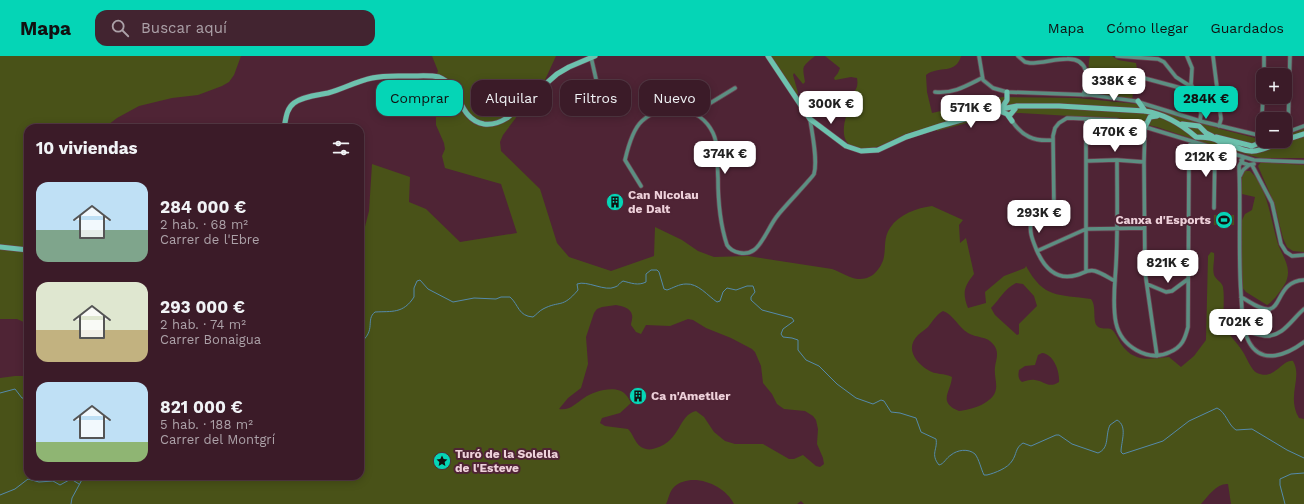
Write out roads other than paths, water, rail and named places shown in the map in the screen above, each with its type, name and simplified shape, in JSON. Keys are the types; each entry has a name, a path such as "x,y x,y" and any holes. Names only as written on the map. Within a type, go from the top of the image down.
{"main road":[{"path":"768,56 810,119 846,146 864,152 878,150 906,138 936,128 1005,113 1017,107"},
{"path":"285,124 289,109 299,100 332,92 370,78 382,76 429,76 442,78 450,86 465,112 472,119 481,123 497,123 507,118 557,74 569,67 593,57"},
{"path":"1005,113 1007,92"},
{"path":"1007,100 1010,104 1017,107 1145,111 1159,114 1181,124 1196,137 1218,140 1224,146 1225,152"},
{"path":"1138,101 1141,108 1145,111"},
{"path":"1005,113 1017,107"},
{"path":"1145,127 1149,118 1152,116 1170,119"},
{"path":"1181,124 1201,127 1210,136 1241,150 1250,152 1267,148"},
{"path":"1193,134 1192,130 1196,126"},
{"path":"1200,137 1204,131"},
{"path":"1292,138 1304,134"},
{"path":"1210,136 1252,146 1256,144"},
{"path":"0,246 24,249"}],"street":[{"path":"979,56 982,78 993,88 1007,92 1083,95 1138,101 1200,121 1256,135"},
{"path":"1018,56 1025,62 1030,63 1067,58 1080,62 1085,67 1087,74 1087,85 1083,95"},
{"path":"1117,56 1158,59 1164,62 1176,77 1191,87"},
{"path":"1187,56 1192,68 1191,87 1201,113 1200,121"},
{"path":"1213,56 1220,116 1219,126"},
{"path":"1264,56 1264,68"},
{"path":"1287,112 1290,56"},
{"path":"593,57 596,79"},
{"path":"1140,77 1181,88 1191,87"},
{"path":"935,92 943,93 958,90 982,78"},
{"path":"710,103 735,88"},
{"path":"1005,113 1021,132 1029,138 1038,141 1046,141 1053,138"},
{"path":"641,186 625,160 631,140 638,126 649,116"},
{"path":"698,116 708,125 716,142 718,196 726,242 730,248 742,253 753,251 757,247 773,220 814,174 815,158 810,119"},
{"path":"1114,281 1095,271 1086,271 1077,275 1064,276 1054,274 1041,260 1030,230 1031,222 1047,215 1054,209 1053,138 1055,128 1062,120 1067,118 1116,120 1215,148 1234,154 1243,159 1304,162"},
{"path":"1086,119 1086,271"},
{"path":"1292,130 1304,126"},
{"path":"1145,127 1145,272 1157,356"},
{"path":"1046,141 1053,144"},
{"path":"1117,160 1117,228 1114,281 1116,324 1129,346 1139,352 1146,355 1157,356 1166,354 1178,349 1185,338 1188,326 1189,150 1191,141"},
{"path":"1214,208 1215,148"},
{"path":"1243,159 1244,163 1251,165 1272,203 1281,244 1286,252 1292,256 1304,255"},
{"path":"1243,159 1239,166 1241,297 1243,322 1249,342 1256,351 1271,357 1287,353 1304,342"},
{"path":"1086,162 1117,160 1144,162"},
{"path":"1240,179 1243,170 1251,165 1254,160"},
{"path":"1037,251 1086,229 1144,228"},
{"path":"1147,284 1166,292 1172,291 1188,279"},
{"path":"1241,297 1262,308 1269,309 1274,307 1282,292 1291,283 1304,280"},
{"path":"1246,332 1265,336 1278,334 1286,328 1304,309"}],"waterway":[{"path":"364,339 370,330 372,315 375,312 392,311 406,306 414,297 414,288 417,281 420,280 428,289 453,302 474,298 496,299 501,297 510,297 524,315 533,317 549,306 568,300 578,290 577,284 586,283 606,288 617,286 623,281 640,284 646,282 646,274 651,270 657,270 664,289 667,290 681,285 690,284 699,288 717,302 720,301 723,292 727,288 736,290 747,286 753,286 755,292 751,297 751,300 762,310 792,318 794,321 783,329 781,334 783,337 798,340 798,350 806,360 819,366 837,384 856,398 873,404 881,400 884,401 891,412 916,418 921,432 936,439 935,458 939,465 953,453 963,450 969,451 975,454 984,475 987,475 1008,466 1014,458 1017,449 1023,443 1031,446 1056,435 1059,435 1072,444 1098,453 1102,451 1106,445 1110,425 1117,420 1122,426 1123,430 1121,452 1123,454 1163,441 1189,421 1217,408 1223,412 1233,428 1236,430 1252,429 1287,450 1304,458"},
{"path":"0,393 15,389 22,398 24,398"},
{"path":"1285,504 1280,479 1291,474 1304,473"},
{"path":"0,495 15,489 27,480"},
{"path":"32,480 39,482 53,481 60,485 69,480"},
{"path":"73,480 79,484"},
{"path":"71,504 72,498 82,480"}],"place":[{"name":"Can Nicolau de Dalt","path":"615,202"},
{"name":"Canxa d'Esports","path":"1224,220"},
{"name":"Ca n'Ametller","path":"638,396"},
{"name":"Turó de la Solella de l'Esteve","path":"442,461"}]}
